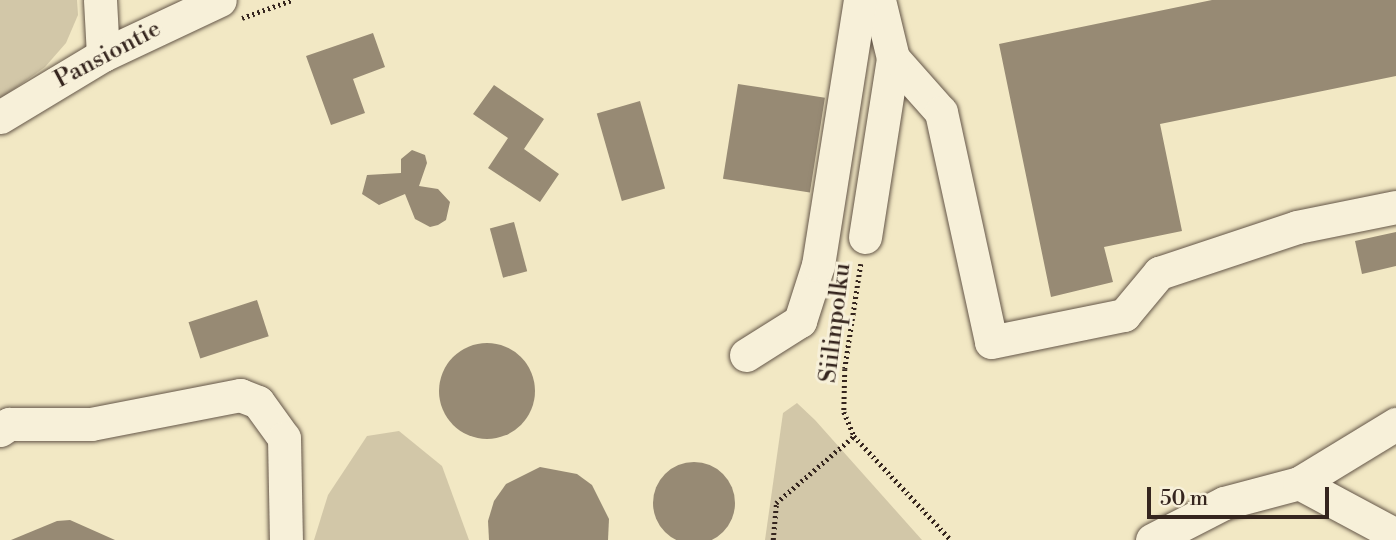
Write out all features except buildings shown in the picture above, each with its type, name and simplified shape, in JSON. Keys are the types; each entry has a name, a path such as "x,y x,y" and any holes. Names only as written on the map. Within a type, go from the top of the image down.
{"street":[{"path":"100,0 103,55"},
{"name":"Pansiontie","path":"0,117 103,55 220,0"},
{"path":"746,355 800,321 818,265 860,0"},
{"path":"865,237 892,58 879,0"},
{"path":"892,58 941,112 991,342 1124,315 1159,273 1297,227 1396,207"},
{"path":"0,430 9,424 90,424 240,395 258,402 284,438 285,540"},
{"path":"1152,540 1224,503 1299,483 1396,424"},
{"path":"1299,483 1396,535"}],"path":[{"name":"Siilinpolku","path":"865,237 845,369 844,412 853,436 951,540"},
{"path":"773,540 776,503 853,436"}],"shaded area":[{"path":"0,0 77,0 78,15 66,43 45,67 0,99"},
{"path":"797,403 922,540 765,540 783,413"},
{"path":"399,431 442,466 469,540 314,540 328,495 367,436"}]}
